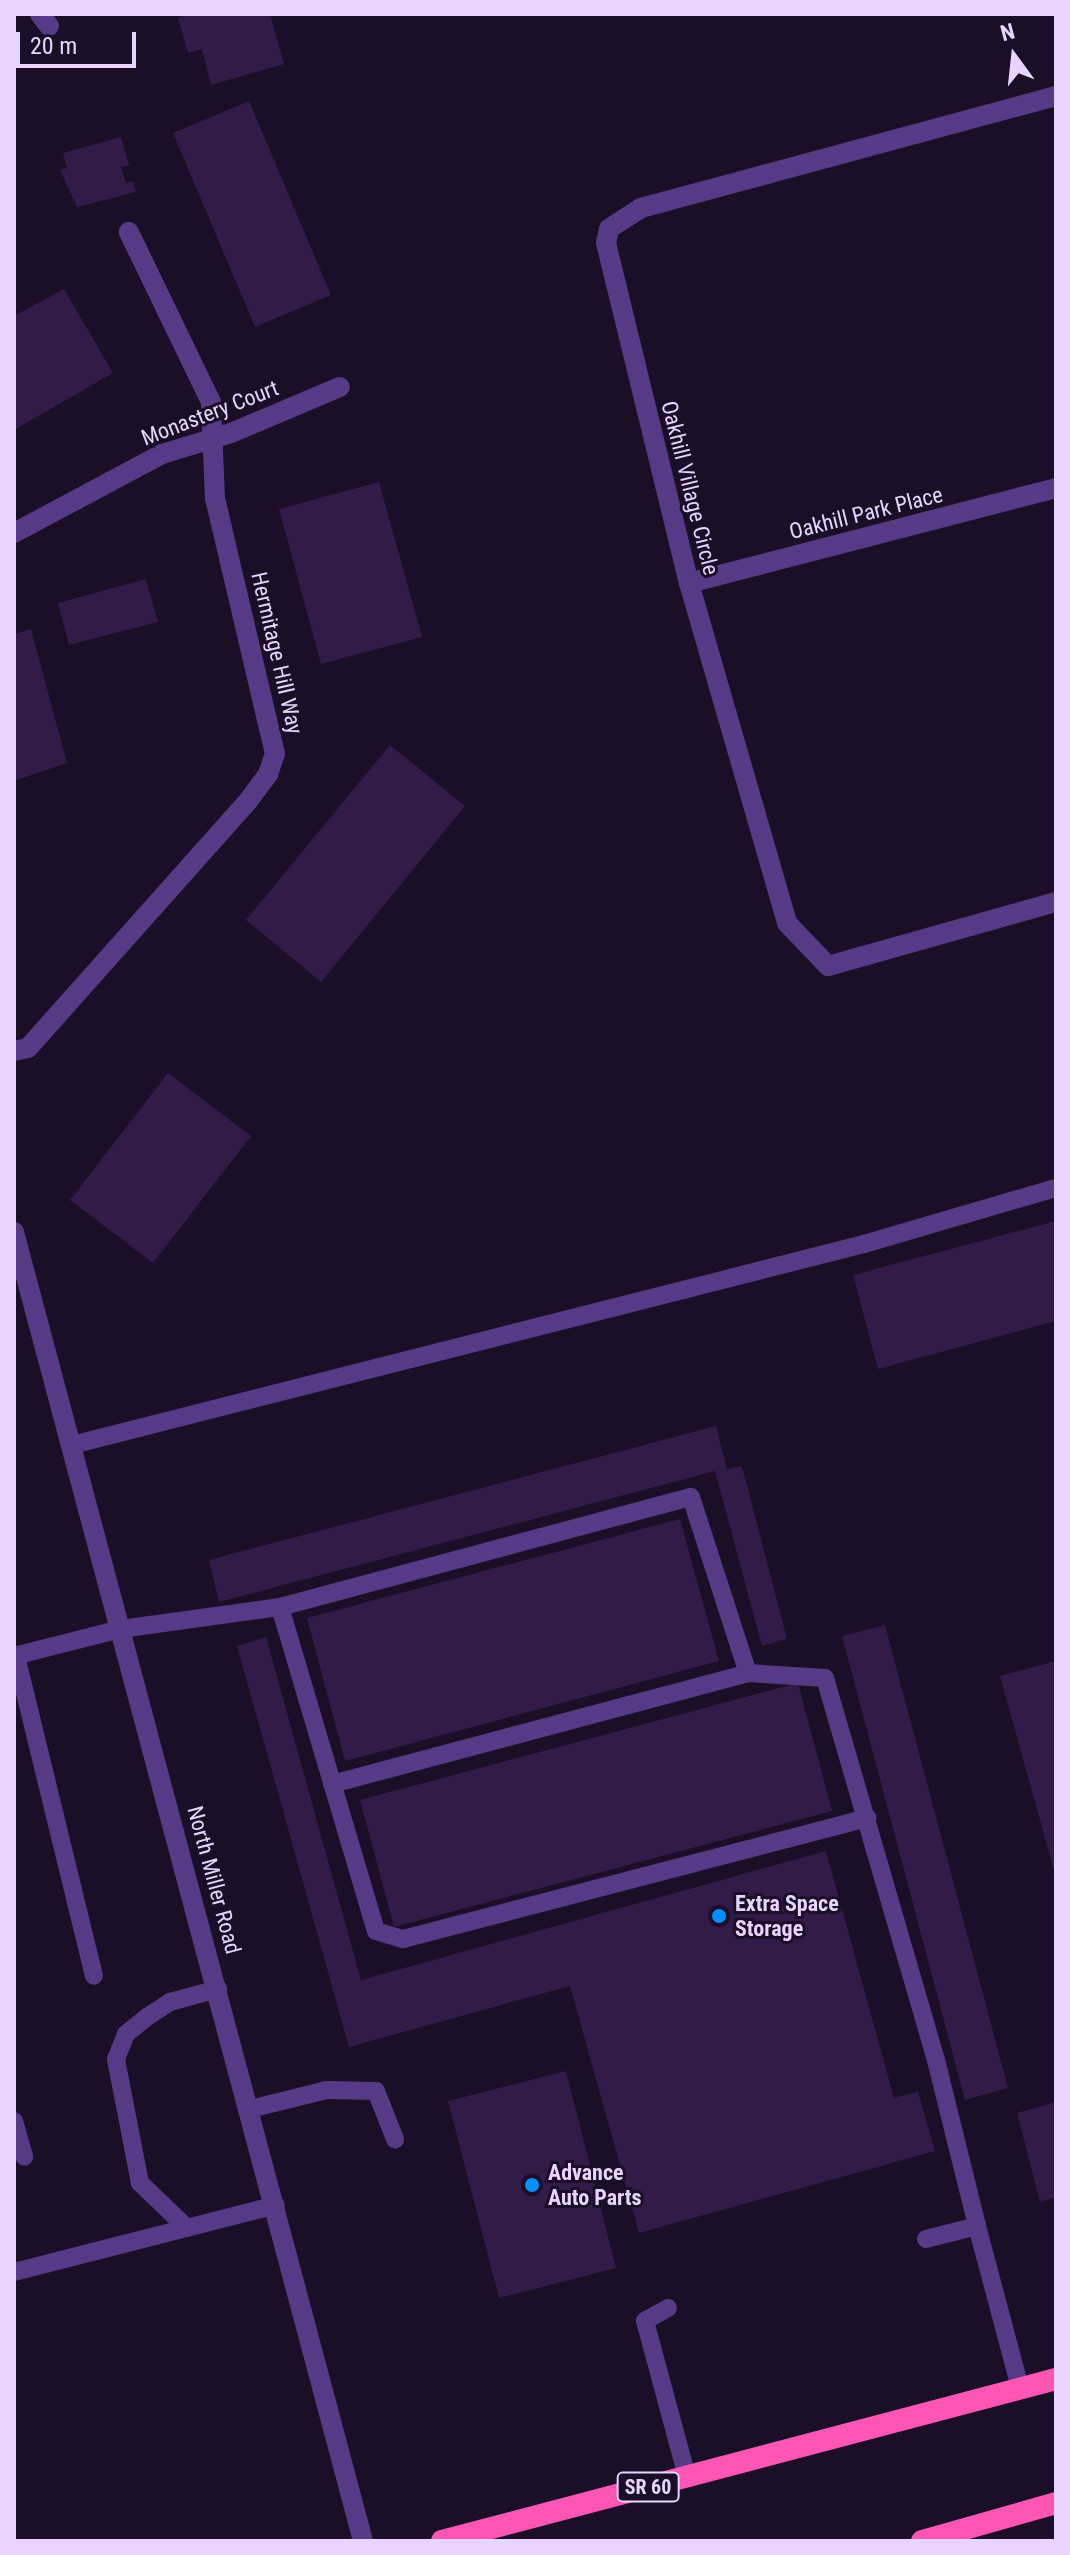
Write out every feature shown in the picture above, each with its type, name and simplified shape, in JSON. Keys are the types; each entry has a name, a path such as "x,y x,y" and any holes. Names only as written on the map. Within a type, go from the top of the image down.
{"highway":[{"name":"SR 60","path":"442,2541 1056,2379"},
{"path":"922,2541 1056,2503"}],"street":[{"name":"Oakhill Village Circle","path":"1056,96 641,208 609,229 608,265 689,583 787,923 828,966 1056,902"},
{"name":"Hermitage Hill Way","path":"14,1051 28,1048 248,801 268,774 275,754 215,499 211,402 129,232"},
{"name":"Monastery Court","path":"14,533 162,454 212,438 340,387"},
{"name":"Oakhill Park Place","path":"689,583 1056,488"},
{"name":"North Miller Road","path":"14,1232 276,2205 363,2541"}],"lane":[{"path":"72,1445 848,1248 1056,1188"},
{"path":"94,1976 15,1656 121,1629 280,1607 691,1497 748,1673"},
{"path":"280,1607 376,1931 403,1939 868,1818"},
{"path":"332,1784 748,1673 825,1678 868,1818 1020,2388"},
{"path":"187,2228 140,2183 116,2059 126,2034 147,2017 170,2002 218,1989"},
{"path":"250,2109 327,2090 376,2091 395,2139"},
{"path":"14,2121 24,2157"},
{"path":"14,2272 276,2205"},
{"path":"926,2239 977,2226"},
{"path":"668,2308 645,2321 687,2477"}],"building":[{"path":"191,14 270,14 284,64 211,85 202,49 188,53 178,18"},
{"path":"249,101 331,295 255,327 173,133"},
{"path":"121,137 129,165 121,167 126,183 133,181 136,192 77,207 60,170 67,168 63,153"},
{"path":"64,289 113,373 14,430 14,316"},
{"path":"379,482 422,637 321,664 279,509"},
{"path":"146,579 158,622 69,645 58,603"},
{"path":"31,629 67,763 14,781 14,634"},
{"path":"390,745 465,806 321,982 246,920"},
{"path":"168,1073 251,1136 153,1263 70,1200"},
{"path":"1056,1221 1056,1321 878,1369 853,1275"},
{"path":"716,1426 727,1469 742,1466 787,1639 762,1646 715,1471 219,1602 209,1560"},
{"path":"680,1519 719,1661 345,1761 307,1618"},
{"path":"885,1625 1008,2088 965,2100 842,1636"},
{"name":"Extra Space Storage","path":"266,1637 361,1980 826,1851 894,2098 918,2092 935,2151 639,2233 570,1986 349,2047 237,1646"},
{"path":"1056,1661 1056,1874 1055,1874 1000,1676"},
{"path":"798,1683 832,1811 394,1927 360,1800"},
{"name":"Advance Auto Parts","path":"566,2071 616,2268 499,2298 448,2101"},
{"path":"1056,2102 1056,2197 1040,2202 1017,2113"}],"place":[{"name":"Extra Space Storage","path":"719,1916"},
{"name":"Advance Auto Parts","path":"532,2185"}]}
